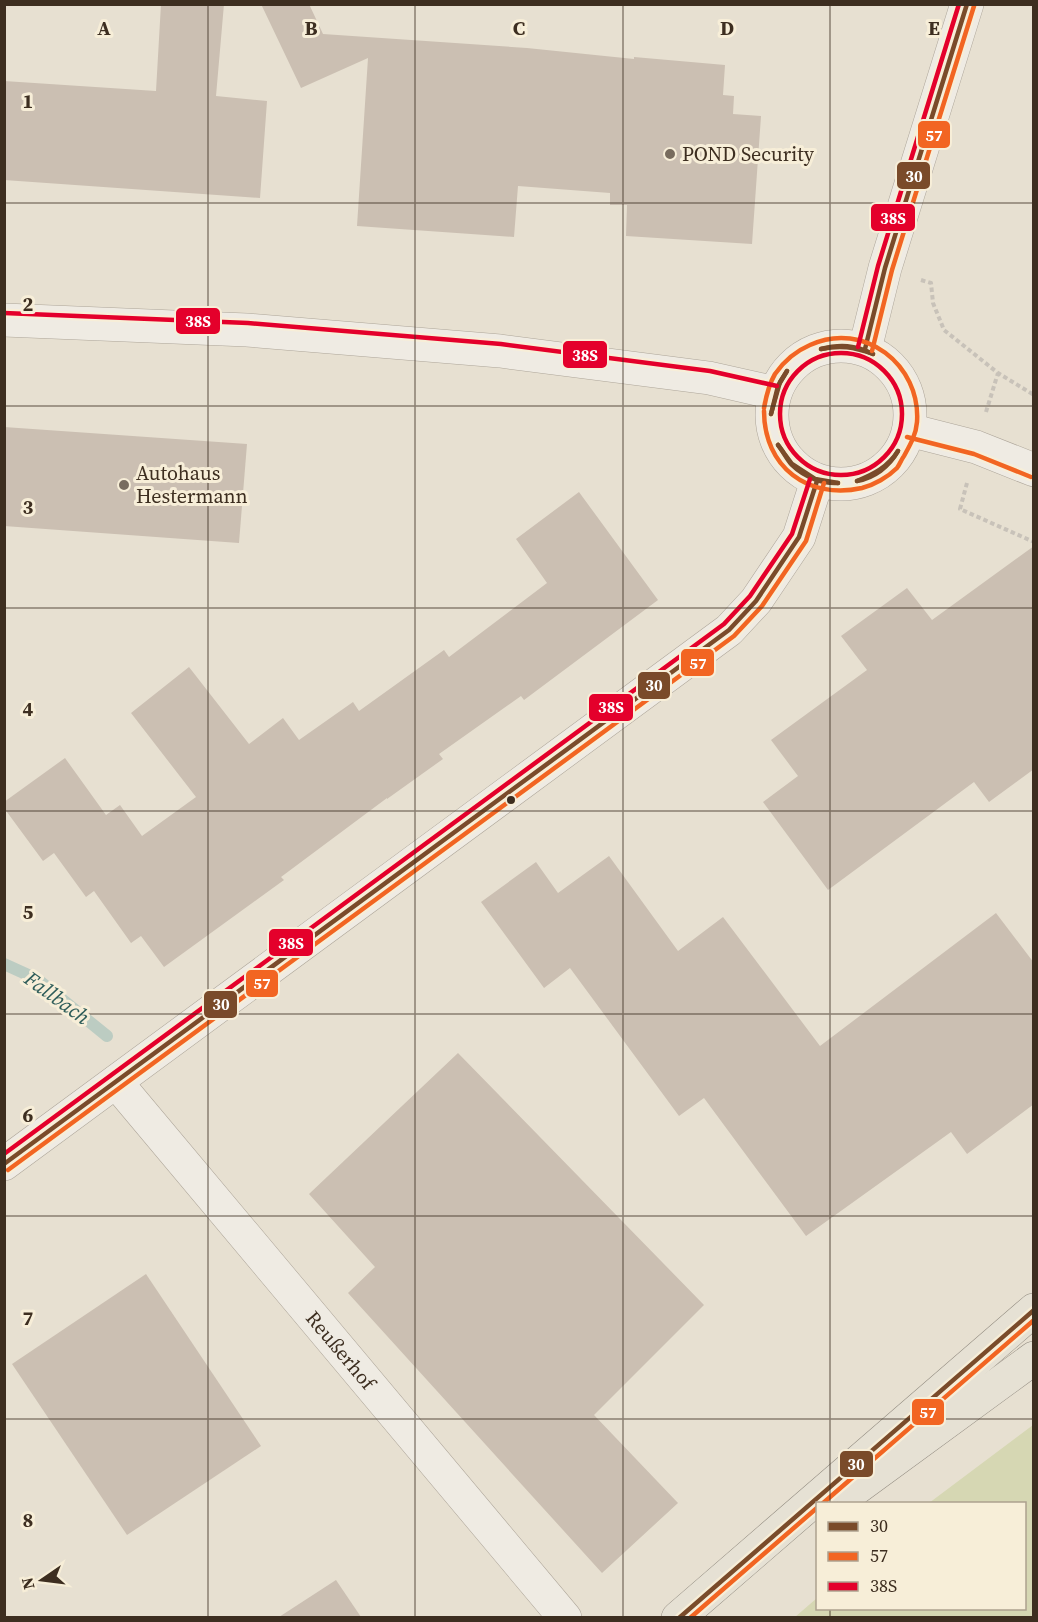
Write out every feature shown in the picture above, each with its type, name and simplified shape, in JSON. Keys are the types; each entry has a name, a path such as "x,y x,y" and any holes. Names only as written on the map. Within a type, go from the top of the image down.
{"main road":[{"path":"684,1612 1034,1310"},
{"path":"837,1502 1034,1358"},
{"path":"684,1612 816,1517"}],"street":[{"path":"865,349 885,268 967,4"},
{"path":"4,320 247,330 500,351 709,378 775,393"},
{"path":"843,345 865,349 882,359 896,373 906,391 910,410 909,430 899,452 884,469 874,475 863,481 840,484 817,481 801,472 787,460 778,445 772,428 771,410 775,393 785,373 801,357 832,346 843,345"},
{"path":"909,430 976,447 1034,470"},
{"path":"4,1164 729,630 756,600 799,537 817,481"},
{"name":"Reußerhof","path":"116,1082 561,1612"}],"path":[{"path":"885,268 931,283 933,303 944,330 998,373 1034,395"},
{"path":"960,509 1034,542"}],"green space":[{"path":"1033,1425 1033,1617 795,1617 816,1599 816,1610 1026,1610 1026,1502 930,1502"}],"building":[{"path":"161,4 224,4 216,96 267,101 260,198 4,180 4,81 156,91"},
{"path":"261,4 309,4 323,34 725,65 723,95 734,96 733,114 761,116 752,244 626,236 627,205 610,205 610,193 518,186 514,237 357,226 368,58 301,88"},
{"name":"Autohaus Hestermann","path":"4,427 247,444 239,543 4,526"},
{"path":"579,492 658,600 524,700 521,696 439,754 443,759 281,877 284,880 164,967 141,936 131,943 94,891 86,897 54,853 43,861 4,808 4,802 65,758 106,815 120,805 142,836 196,797 131,713 189,667 249,744 283,718 299,740 353,702 359,711 444,650 449,657 547,583 516,539"},
{"path":"1034,546 1034,769 989,802 974,782 828,890 763,802 798,776 771,740 867,670 841,636 907,588 932,620"},
{"path":"609,856 678,951 723,917 820,1046 996,913 1034,963 1034,1104 967,1154 951,1132 806,1236 704,1098 679,1116 570,968 544,988 481,902 536,862 558,893"},
{"path":"458,1053 704,1305 594,1415 678,1503 602,1573 348,1293 375,1267 309,1194"},
{"path":"146,1274 261,1446 127,1535 12,1364"},
{"path":"336,1580 361,1617 279,1617"}],"waterway":[{"name":"Fallbach","path":"4,964 37,979 107,1036"}],"transit line":[{"name":"38S","path":"858,347 878,266 959,4"},
{"name":"30","path":"865,349 885,268 967,4"},
{"name":"57","path":"872,351 892,270 974,6"},
{"name":"38S","path":"4,313 248,323 501,344 710,371 777,386"},
{"name":"57","path":"764,408 773,378 791,357 810,345 830,339 850,338 869,343 899,366 910,382 916,401 917,422 910,444 898,466 881,480 862,488 824,489 807,484 781,463 766,431 764,411"},
{"name":"30","path":"821,349 847,346 873,354"},
{"name":"30","path":"821,349 847,347 873,354"},
{"name":"38S","path":"841,353 864,358 875,363 884,371 892,380 897,391 902,414 897,437 892,448 884,457 875,465 864,470 841,475 818,470 807,465 798,457 790,448 785,437 780,414 785,391 790,380 798,371 807,363 818,358 841,353"},
{"name":"30","path":"771,414 778,386 787,371"},
{"name":"30","path":"771,414 780,382 787,371"},
{"name":"57","path":"907,437 974,454 1031,477"},
{"name":"30","path":"778,445 792,464 815,479 838,483"},
{"name":"30","path":"778,445 790,463 802,473 820,481 838,483"},
{"name":"30","path":"857,481 880,469 898,451"},
{"name":"30","path":"857,481 881,471 898,451"},
{"name":"38S","path":"4,1154 724,624 750,596 792,534 810,479"},
{"name":"30","path":"4,1164 729,630 756,601 799,537 817,481"},
{"name":"57","path":"8,1170 734,636 762,606 806,541 824,483"},
{"name":"30","path":"679,1618 1034,1310"},
{"name":"57","path":"824,1502 1034,1320"},
{"name":"57","path":"690,1618 816,1509"}],"place":[{"name":"POND Security","path":"670,154"},
{"name":"Autohaus Hestermann","path":"124,485"}]}
